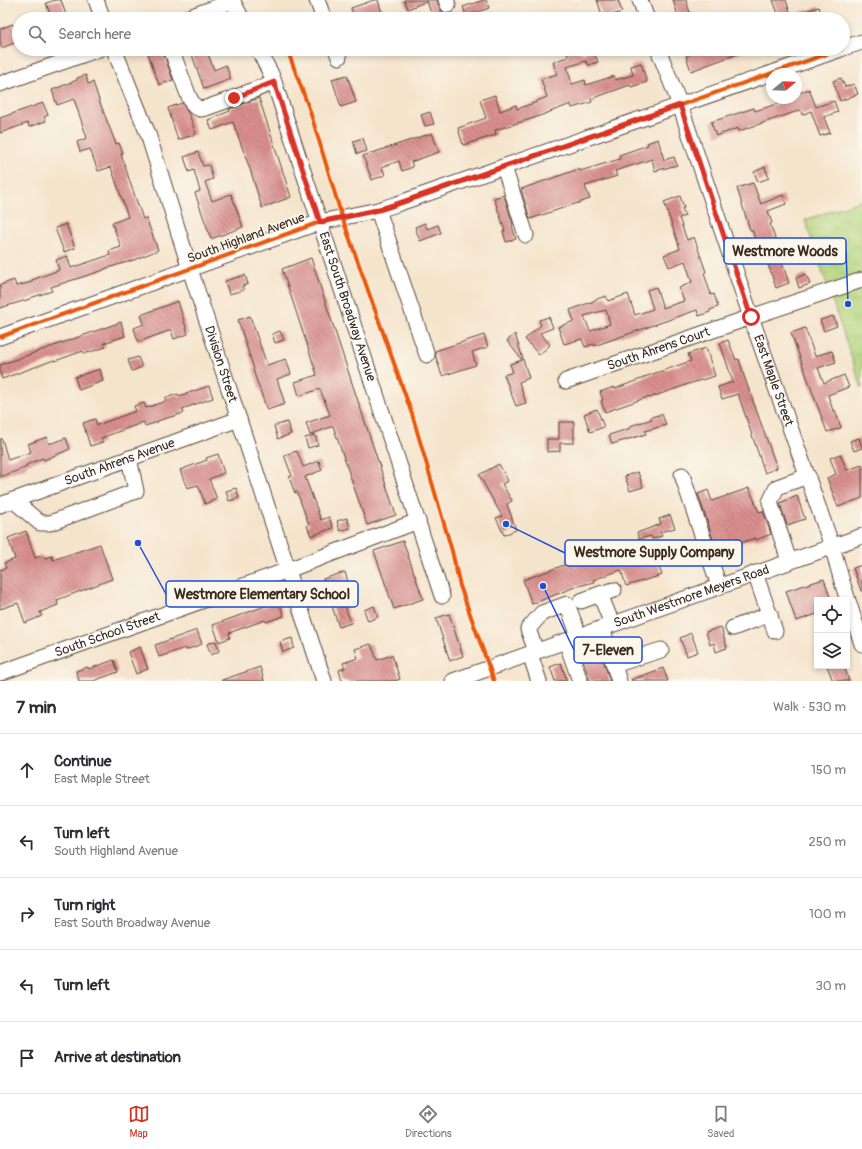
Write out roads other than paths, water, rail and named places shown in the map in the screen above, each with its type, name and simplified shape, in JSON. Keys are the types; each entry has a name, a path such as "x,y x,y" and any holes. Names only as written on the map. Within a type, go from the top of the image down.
{"street":[{"path":"96,0 100,12"},
{"path":"317,0 321,12"},
{"path":"640,0 644,12"},
{"path":"203,12 233,1 238,12"},
{"name":"South Highland Avenue","path":"850,46 862,42"},
{"path":"0,84 79,56"},
{"name":"Division Street","path":"117,56 148,134 190,269 324,681"},
{"path":"174,56 189,97 194,106 200,109 234,98 274,82"},
{"name":"East South Broadway Avenue","path":"262,56 274,82 442,596"},
{"name":"East Maple Street","path":"661,56 680,105 751,317 832,546 862,644"},
{"name":"South Highland Avenue","path":"0,337 320,222 378,210 397,204 822,56"},
{"path":"504,167 526,235"},
{"path":"378,210 427,355"},
{"name":"South Ahrens Court","path":"566,381 862,280"},
{"name":"South Ahrens Avenue","path":"7,502 239,419"},
{"path":"7,502 40,523 50,523 136,492 129,458"},
{"path":"682,475 719,586"},
{"path":"789,561 770,502 778,487 808,476"},
{"name":"South School Street","path":"0,673 288,570 418,521"},
{"name":"South Westmore Meyers Road","path":"453,681 470,678 533,652 862,536"},
{"path":"755,573 776,631"},
{"path":"581,601 607,592 607,626 614,665 619,681"},
{"path":"538,681 528,629 542,613 567,604 580,681"},
{"path":"733,628 770,614"},
{"path":"614,665 661,650"}],"place":[{"name":"Westmore Woods","path":"848,304"},
{"name":"Westmore Supply Company","path":"506,524"},
{"name":"Westmore Elementary School","path":"138,543"},
{"name":"7-Eleven","path":"543,586"}]}
